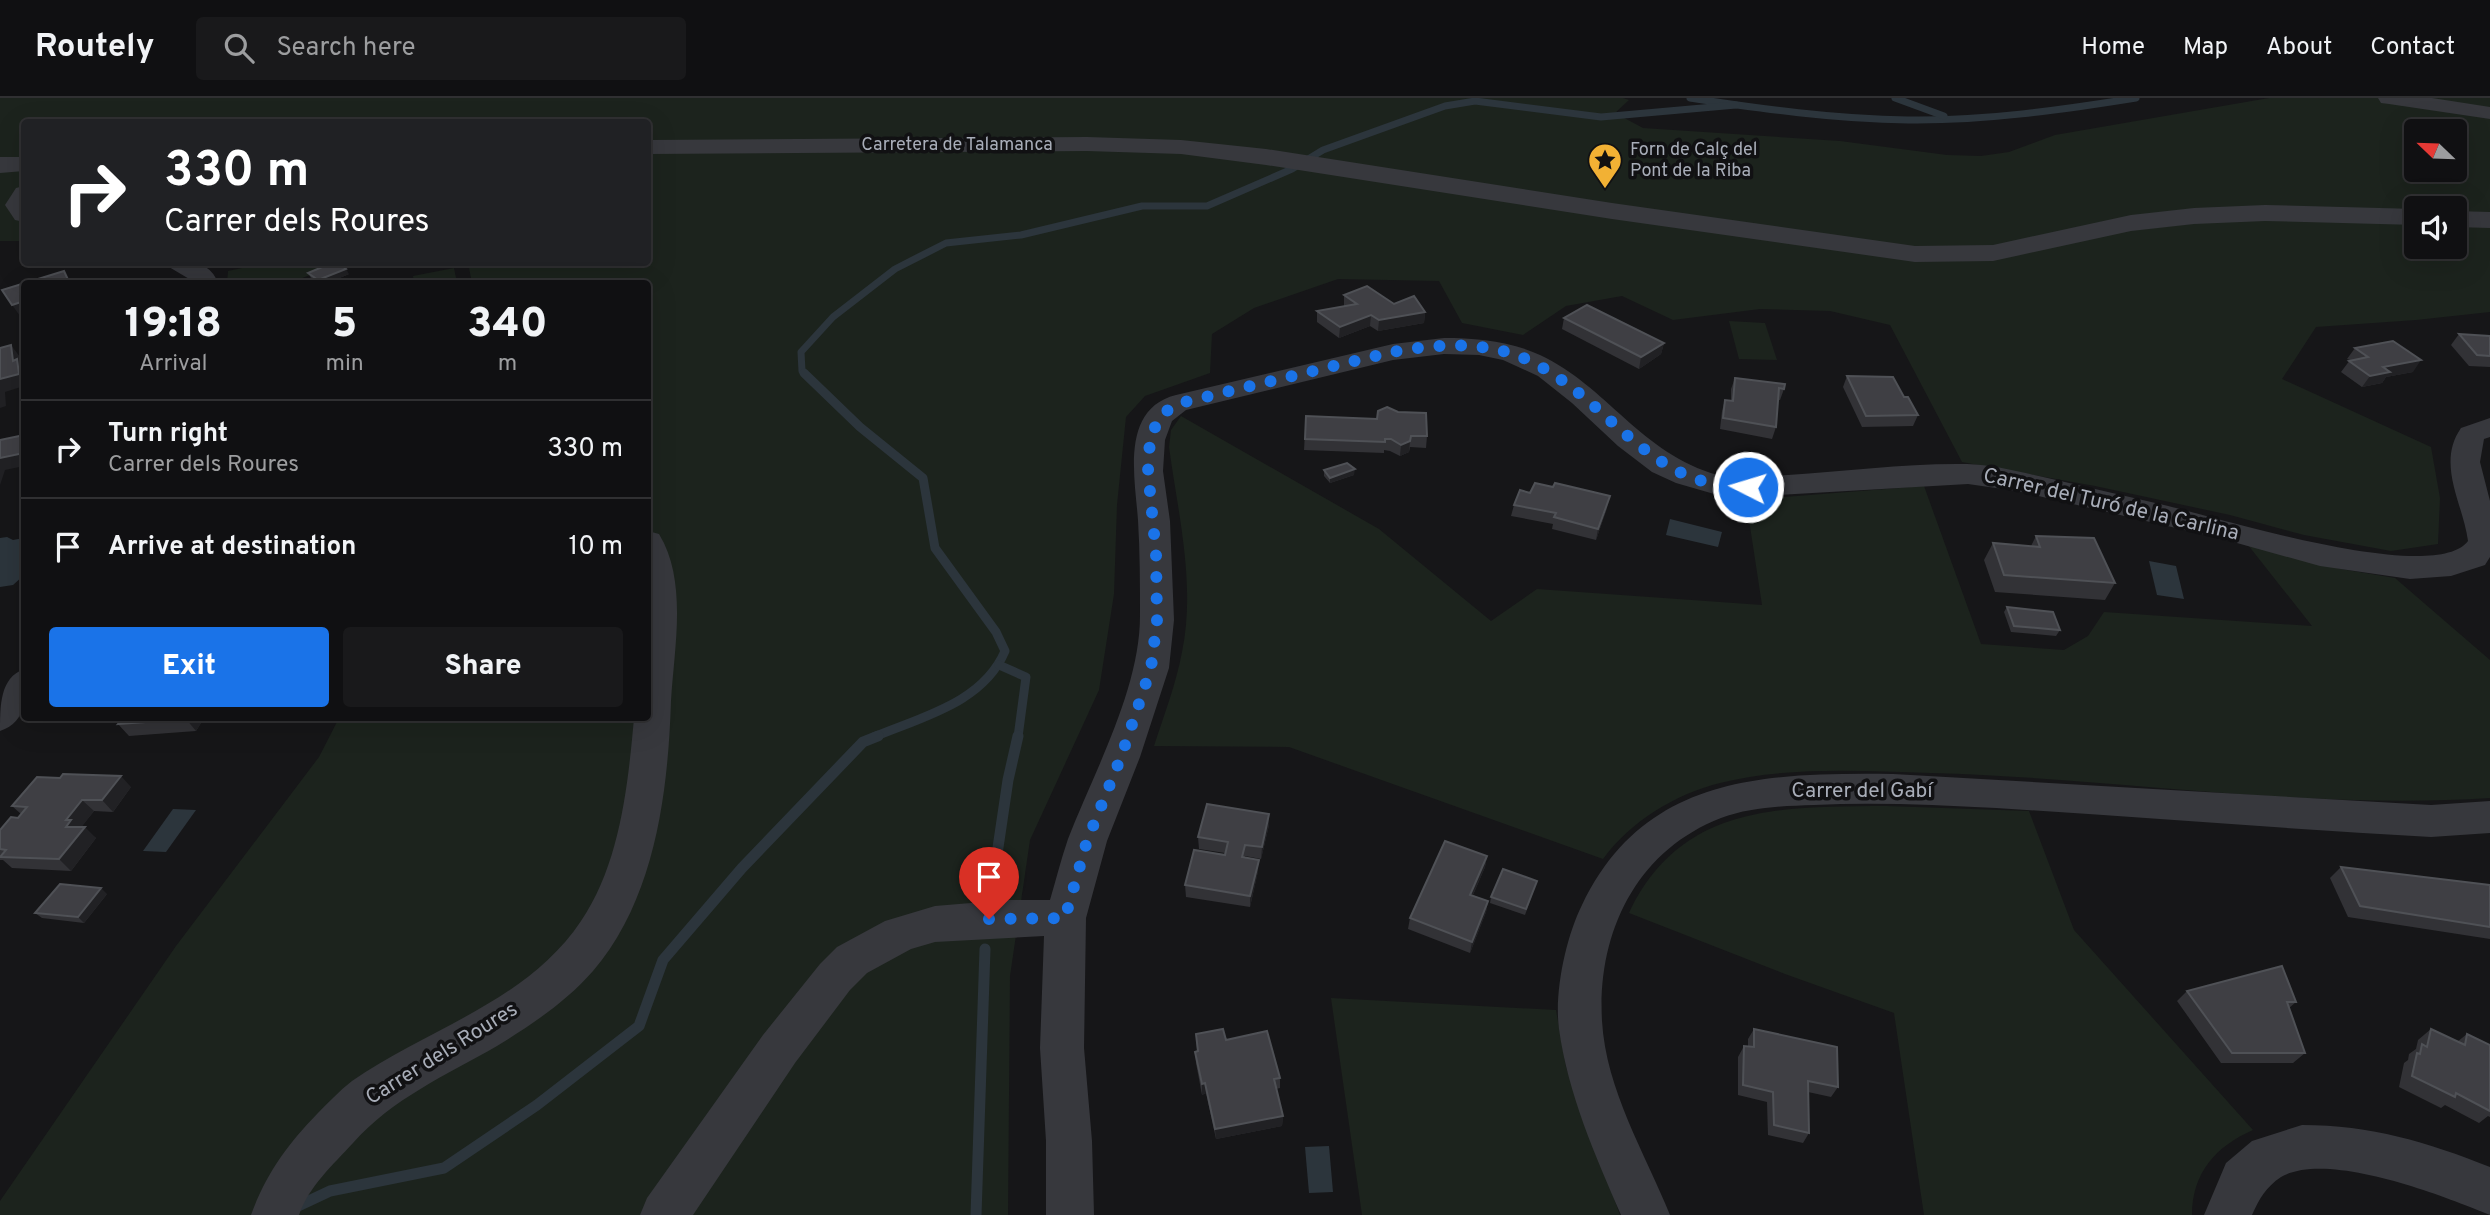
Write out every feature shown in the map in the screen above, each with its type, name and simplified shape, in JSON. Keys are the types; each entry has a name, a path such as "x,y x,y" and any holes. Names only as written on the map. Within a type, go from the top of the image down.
{"street":[{"path":"2389,98 2490,113"},
{"name":"Carretera de Talamanca","path":"651,147 1133,145 1207,149 1915,254 1993,253 2131,223 2194,216 2265,213 2404,217"},
{"path":"0,166 21,164"},
{"path":"2467,219 2490,220"},
{"path":"185,266 203,276 204,280"},
{"name":"Carrer del Turó de la Carlina","path":"1070,1215 1062,1048 1065,918 1087,841 1121,757 1151,668 1157,620 1156,554 1148,471 1150,440 1159,417 1176,404 1392,352 1427,346 1475,347 1528,360 1560,378 1663,465 1696,480 1728,488 1968,474 2017,481 2085,496 2320,555 2410,568 2451,565 2473,557 2484,542 2483,524 2465,476 2463,452 2471,434 2490,427"},
{"name":"Carrer dels Roures","path":"651,548 659,578 651,719"},
{"path":"0,718 21,686"},
{"name":"Carrer dels Roures","path":"275,1215 281,1198 301,1164 364,1099 499,1021 554,982 596,935 624,877 637,834 651,721"},
{"name":"Carrer del Gabí","path":"1646,1215 1616,1149 1594,1083 1580,1026 1584,959 1600,905 1625,864 1656,835 1695,814 1740,797 1846,788 1966,792 2418,821 2490,817"},
{"path":"664,1215 779,1049 835,977 852,960 900,934 935,924 1007,918 1065,918"},
{"path":"2228,1215 2242,1177 2264,1159 2302,1148 2348,1148 2396,1156 2490,1191"}],"shaded area":[{"path":"0,98 1623,98 1629,100 1615,113 1643,128 1840,141 1947,155 1981,156 2009,152 2055,135 2269,98 2490,98 2490,312 2316,327 2282,379 2431,447 2440,498 2438,544 2391,551 2304,535 2230,515 2095,486 1962,462 1890,325 1830,311 1760,309 1673,320 1622,296 1566,306 1523,335 1462,323 1439,281 1338,279 1254,308 1212,334 1210,373 1145,396 1126,417 1117,505 1114,594 1099,690 1030,840 1010,976 1008,1215 0,1215 0,1201 176,946 319,757 337,721 651,721 651,280 471,280 469,266 651,266 651,119 21,119 21,241 0,241"},
{"path":"252,266 334,266 297,280 227,280 228,271"},
{"path":"454,268 456,280 414,280 413,276"},
{"path":"1729,321 1765,323 1777,360 1739,359"},
{"path":"1181,416 1379,529 1491,621 1537,589 1762,605 1746,500 1924,486 1981,644 2064,650 2088,636 2104,612 2312,626 2248,545 2341,569 2395,578 2490,660 2490,798 2350,800 2001,776 1878,771 1798,772 1720,783 1687,794 1640,822 1626,833 1603,859 1289,747 1154,746 1176,676 1186,627 1184,550 1169,447 1171,430"},
{"path":"1670,519 1722,532 1718,547 1666,535"},
{"path":"0,538 21,539 21,578 13,585 0,587"},
{"path":"2149,561 2176,566 2184,599 2157,595"},
{"path":"1886,806 2029,811 2074,930 2253,1130 2228,1144 2209,1163 2196,1186 2192,1215 1924,1215 1894,1013 1629,913 1651,877 1676,850 1705,831 1772,811"},
{"path":"173,809 196,810 166,852 143,851"},
{"path":"1331,998 1556,1010 1566,1067 1620,1215 1362,1215"},
{"path":"1329,1146 1333,1192 1309,1193 1305,1147"}],"building":[{"path":"325,266 343,266 346,269 318,280 308,273"},
{"path":"64,271 68,280 35,280"},
{"path":"21,284 21,302 12,305 2,290"},
{"path":"1367,286 1394,304 1414,296 1425,312 1379,320 1371,315 1340,327 1317,311 1357,304 1344,295"},
{"path":"1587,305 1664,343 1641,357 1564,318"},
{"path":"2459,334 2490,336 2490,356 2477,355"},
{"path":"2393,341 2421,360 2383,367 2390,372 2370,376 2349,361 2368,357 2355,348"},
{"path":"11,345 13,361 17,359 19,374 0,379 0,348"},
{"path":"1847,376 1893,377 1918,415 1866,416"},
{"path":"1735,378 1785,384 1784,389 1779,388 1776,427 1723,418 1725,400 1733,401"},
{"path":"1387,407 1398,412 1426,413 1427,436 1411,436 1410,441 1401,445 1391,439 1385,439 1385,442 1305,439 1306,416 1377,419 1378,411"},
{"path":"21,436 21,454 0,458 0,440"},
{"path":"1347,463 1355,469 1330,478 1324,470"},
{"path":"1535,483 1553,487 1555,483 1610,496 1598,529 1554,517 1556,513 1514,505 1520,490 1530,493"},
{"path":"2036,536 2094,538 2115,583 2004,575 1993,543 2040,547"},
{"path":"2007,607 2053,612 2060,630 2014,626"},
{"path":"120,721 159,721 118,724"},
{"path":"63,774 121,776 102,800 82,800 66,820 71,820 66,827 85,827 59,859 0,857 6,850 0,849 0,830 11,817 18,818 27,807 12,806 37,777 60,778"},
{"path":"1207,804 1269,814 1262,847 1245,845 1242,857 1259,860 1250,896 1185,885 1194,850 1225,855 1228,842 1198,837"},
{"path":"1445,841 1487,856 1470,895 1488,901 1472,942 1410,918"},
{"path":"2341,867 2490,885 2490,927 2360,906"},
{"path":"1503,869 1537,881 1526,909 1491,897"},
{"path":"60,884 101,888 78,917 35,913"},
{"path":"2282,966 2296,1002 2287,1002 2305,1053 2232,1053 2187,991"},
{"path":"1223,1029 1226,1040 1267,1031 1280,1078 1274,1079 1283,1116 1215,1129 1195,1052 1198,1051 1196,1034"},
{"path":"1754,1029 1837,1047 1838,1087 1808,1081 1809,1133 1774,1125 1773,1092 1743,1085 1744,1046 1754,1047"},
{"path":"2431,1029 2465,1045 2467,1034 2490,1045 2490,1111 2456,1093 2455,1097 2412,1076 2417,1053 2420,1054 2422,1044 2427,1047"}],"waterway":[{"path":"1690,98 1799,113 1908,120 1994,117 2136,98"},
{"path":"1895,98 1944,116"},
{"path":"804,373 801,352 833,317 895,269 946,243 1021,235 1142,206 1207,206 1292,169 1323,150 1445,106 1475,101 1601,117 1736,105"},
{"path":"804,373 860,427 923,478 935,548 996,632 1005,651 995,669 982,684 966,696 930,715 874,737"},
{"path":"999,665 1026,677 1018,737"},
{"path":"279,1215 330,1191 444,1168 537,1105 639,1026 663,960 742,868 863,742 878,736"},
{"path":"992,888 1008,780 1018,736"},
{"path":"976,1215 985,949"}],"place":[{"name":"Forn de Calç del Pont de la Riba","path":"1605,190"}],"route":[{"path":"989,919 1065,918 1087,841 1121,757 1151,668 1157,620 1156,554 1148,471 1150,440 1159,417 1176,404 1392,352 1427,346 1475,347 1528,360 1560,378 1663,465 1696,480 1728,488 1748,487"}]}
